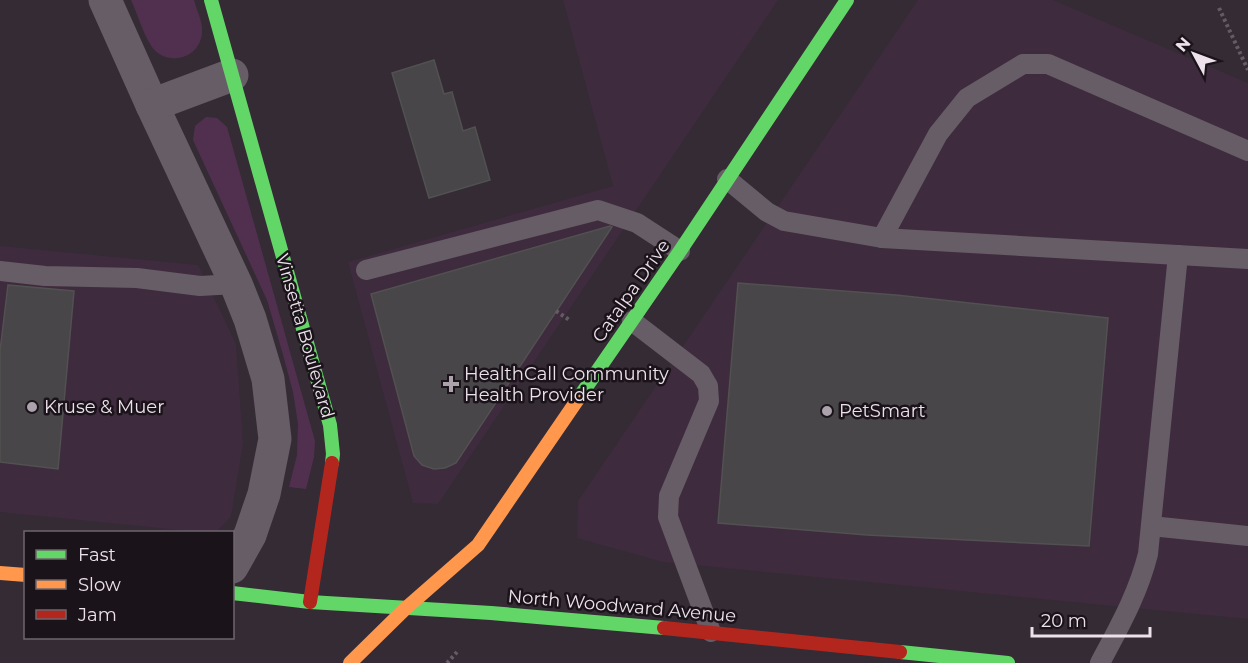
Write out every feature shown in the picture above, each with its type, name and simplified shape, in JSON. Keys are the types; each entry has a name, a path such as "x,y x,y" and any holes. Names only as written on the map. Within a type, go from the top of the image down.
{"street":[{"path":"105,0 236,284 250,319 268,379 275,439 264,494 250,535 234,563"},
{"name":"Vinsetta Boulevard","path":"211,0 330,425 333,454 310,602"},
{"name":"Catalpa Drive","path":"350,663 405,609 478,545 680,251 847,0"},
{"path":"152,105 232,75"},
{"path":"0,573 24,575"},
{"name":"North Woodward Avenue","path":"234,593 310,602 491,613 711,632 1008,663"}],"lane":[{"path":"882,238 938,134 968,98 1023,64 1048,64 1248,152"},
{"path":"727,179 767,212 784,221 882,238 1248,259"},
{"path":"366,270 598,210 637,223 680,251"},
{"path":"1100,663 1133,599 1142,578 1148,554 1179,255"},
{"path":"0,272 45,276 137,278 200,286 236,284"},
{"path":"632,321 701,374 708,386 709,401 669,496 668,517 711,632"},
{"path":"1151,526 1248,536"}],"path":[{"path":"1219,8 1248,70"},
{"path":"556,311 571,321"},
{"path":"447,663 457,652"}],"shaded area":[{"path":"131,0 194,0 202,27 196,48 183,57 166,57 158,53 146,36"},
{"path":"563,0 778,0 438,504 413,503 348,262 613,186"},
{"path":"918,0 1053,0 1248,83 1248,619 663,562 577,538 578,501"},
{"path":"206,117 217,118 227,127 315,441 314,457 306,489 289,487 297,455 298,424 293,392 267,300 193,140 195,126"},
{"path":"0,246 198,265 236,344 243,443 231,517 217,531 189,531 0,512"}],"building":[{"path":"434,60 444,94 452,92 463,131 475,127 490,180 429,198 392,73"},
{"name":"HealthCall Community Health Provider","path":"612,227 456,463 445,468 434,469 422,465 414,456 371,294"},
{"path":"738,283 896,295 1108,318 1089,546 867,535 718,523"},
{"name":"Kruse & Muer","path":"8,285 74,291 58,469 0,462 0,351"}],"traffic: fast":[{"path":"211,0 330,425 332,463"},
{"path":"578,399 680,251 847,0"},
{"path":"234,593 310,602 491,613 664,628"},
{"path":"900,652 1008,663"}],"traffic: slow":[{"path":"350,663 405,609 478,545 578,399"},
{"path":"0,573 24,575"}],"traffic: jam":[{"path":"310,602 332,463"},
{"path":"664,628 900,652"}],"place":[{"name":"HealthCall Community Health Provider","path":"451,384"},
{"name":"Kruse & Muer","path":"32,407"},
{"name":"PetSmart","path":"827,411"}]}
